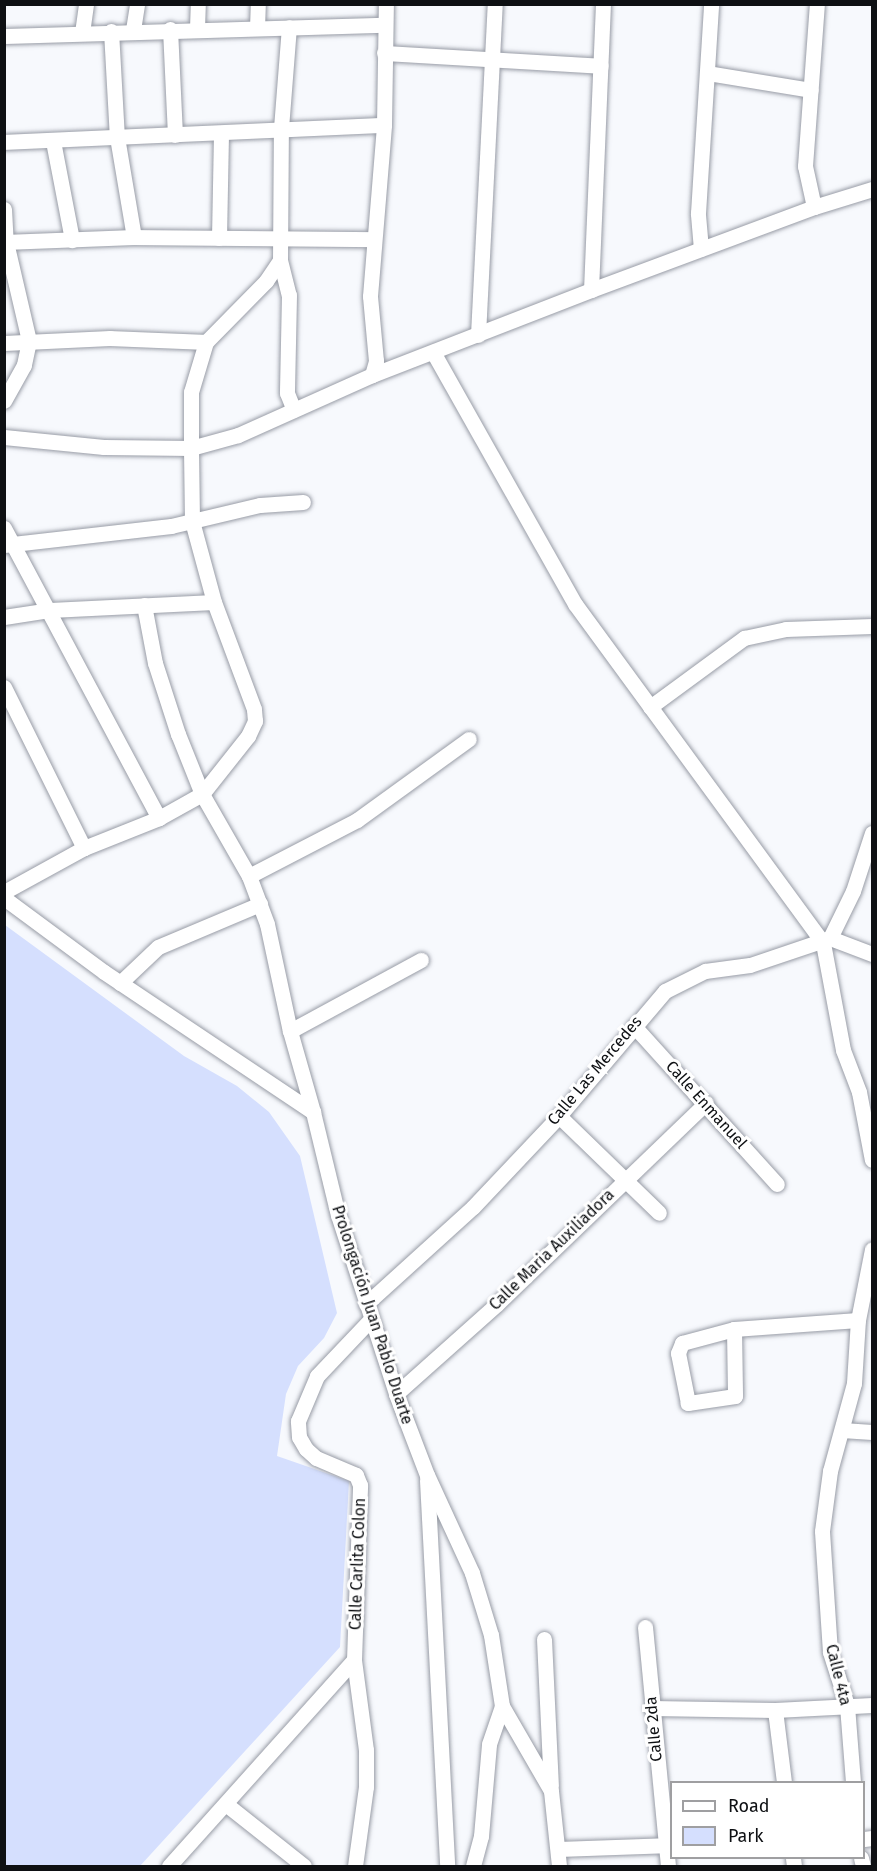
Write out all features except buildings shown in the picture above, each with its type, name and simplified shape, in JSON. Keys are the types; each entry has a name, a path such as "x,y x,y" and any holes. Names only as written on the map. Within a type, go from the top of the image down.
{"street":[{"path":"82,33 86,4"},
{"path":"133,30 137,4"},
{"path":"197,28 198,4"},
{"path":"257,28 258,4"},
{"path":"374,368 370,322 374,239 384,125 386,4"},
{"path":"478,335 495,4"},
{"path":"591,290 603,4"},
{"path":"701,249 698,213 711,4"},
{"path":"814,207 805,166 817,4"},
{"path":"4,36 170,28 385,26"},
{"path":"289,27 281,128 280,260 289,295 287,393 294,410"},
{"path":"170,28 175,135"},
{"path":"111,32 117,137 135,237"},
{"path":"384,53 492,57 601,66"},
{"path":"708,73 811,90"},
{"path":"4,142 384,125"},
{"path":"219,238 221,133"},
{"path":"53,141 72,240"},
{"path":"4,437 104,447 191,448 238,435 294,410 374,368 394,366 814,207 873,189"},
{"path":"4,209 5,242 28,341 24,365 4,401"},
{"path":"5,242 135,237 374,239"},
{"path":"4,892 84,848 159,818 202,794 248,736 255,715 214,602 192,521 191,392 206,342 266,281 280,260"},
{"path":"4,342 110,338 206,342"},
{"path":"433,352 575,604 650,707 827,940 843,1050 859,1092 873,1160"},
{"path":"9,545 192,521 260,505 303,502"},
{"path":"4,528 9,545 50,610 65,646 159,818"},
{"path":"4,617 50,610 214,602"},
{"name":"Prolongación Juan Pablo Duarte","path":"144,605 155,663 202,794 249,876 260,904 338,1215 368,1312 427,1476 472,1573 491,1635 502,1706 551,1791 559,1866"},
{"path":"650,707 744,638 786,629 873,626"},
{"path":"4,687 84,848"},
{"path":"249,876 357,820 469,739"},
{"path":"827,940 853,891 873,833"},
{"path":"4,898 120,983 313,1112"},
{"path":"120,983 158,947 260,904"},
{"path":"827,940 873,954"},
{"name":"Calle Las Mercedes","path":"368,1312 473,1207 559,1116 666,991 685,978 750,965 827,940"},
{"path":"290,1031 421,960"},
{"name":"Calle Enmanuel","path":"634,1026 777,1184"},
{"name":"Calle Maria Auxiliadora","path":"396,1394 496,1304 706,1103"},
{"path":"559,1116 623,1181 659,1213"},
{"name":"Calle 4ta","path":"853,1781 847,1705 830,1652 822,1531 830,1471 854,1383 858,1320 873,1249"},
{"name":"Calle Carlita Colon","path":"355,1866 366,1760 354,1660 360,1485 356,1475 316,1458 306,1449 299,1437 298,1420 317,1376 368,1312"},
{"path":"734,1329 735,1396 688,1403 679,1349 682,1343 734,1329 858,1320"},
{"path":"842,1430 873,1432"},
{"path":"427,1476 447,1866"},
{"name":"Calle 2da","path":"645,1627 651,1708 668,1845 668,1866"},
{"path":"544,1639 551,1791"},
{"path":"169,1866 227,1805 354,1660"},
{"path":"651,1708 775,1710 873,1705"},
{"path":"473,1866 481,1836 489,1744 502,1706"},
{"path":"775,1710 784,1781"},
{"path":"227,1805 304,1866"},
{"path":"558,1849 668,1845"}],"green space":[{"path":"5,925 184,1056 237,1086 269,1112 300,1156 337,1313 324,1338 298,1366 286,1394 277,1456 349,1481 340,1647 140,1866 5,1866"}]}
